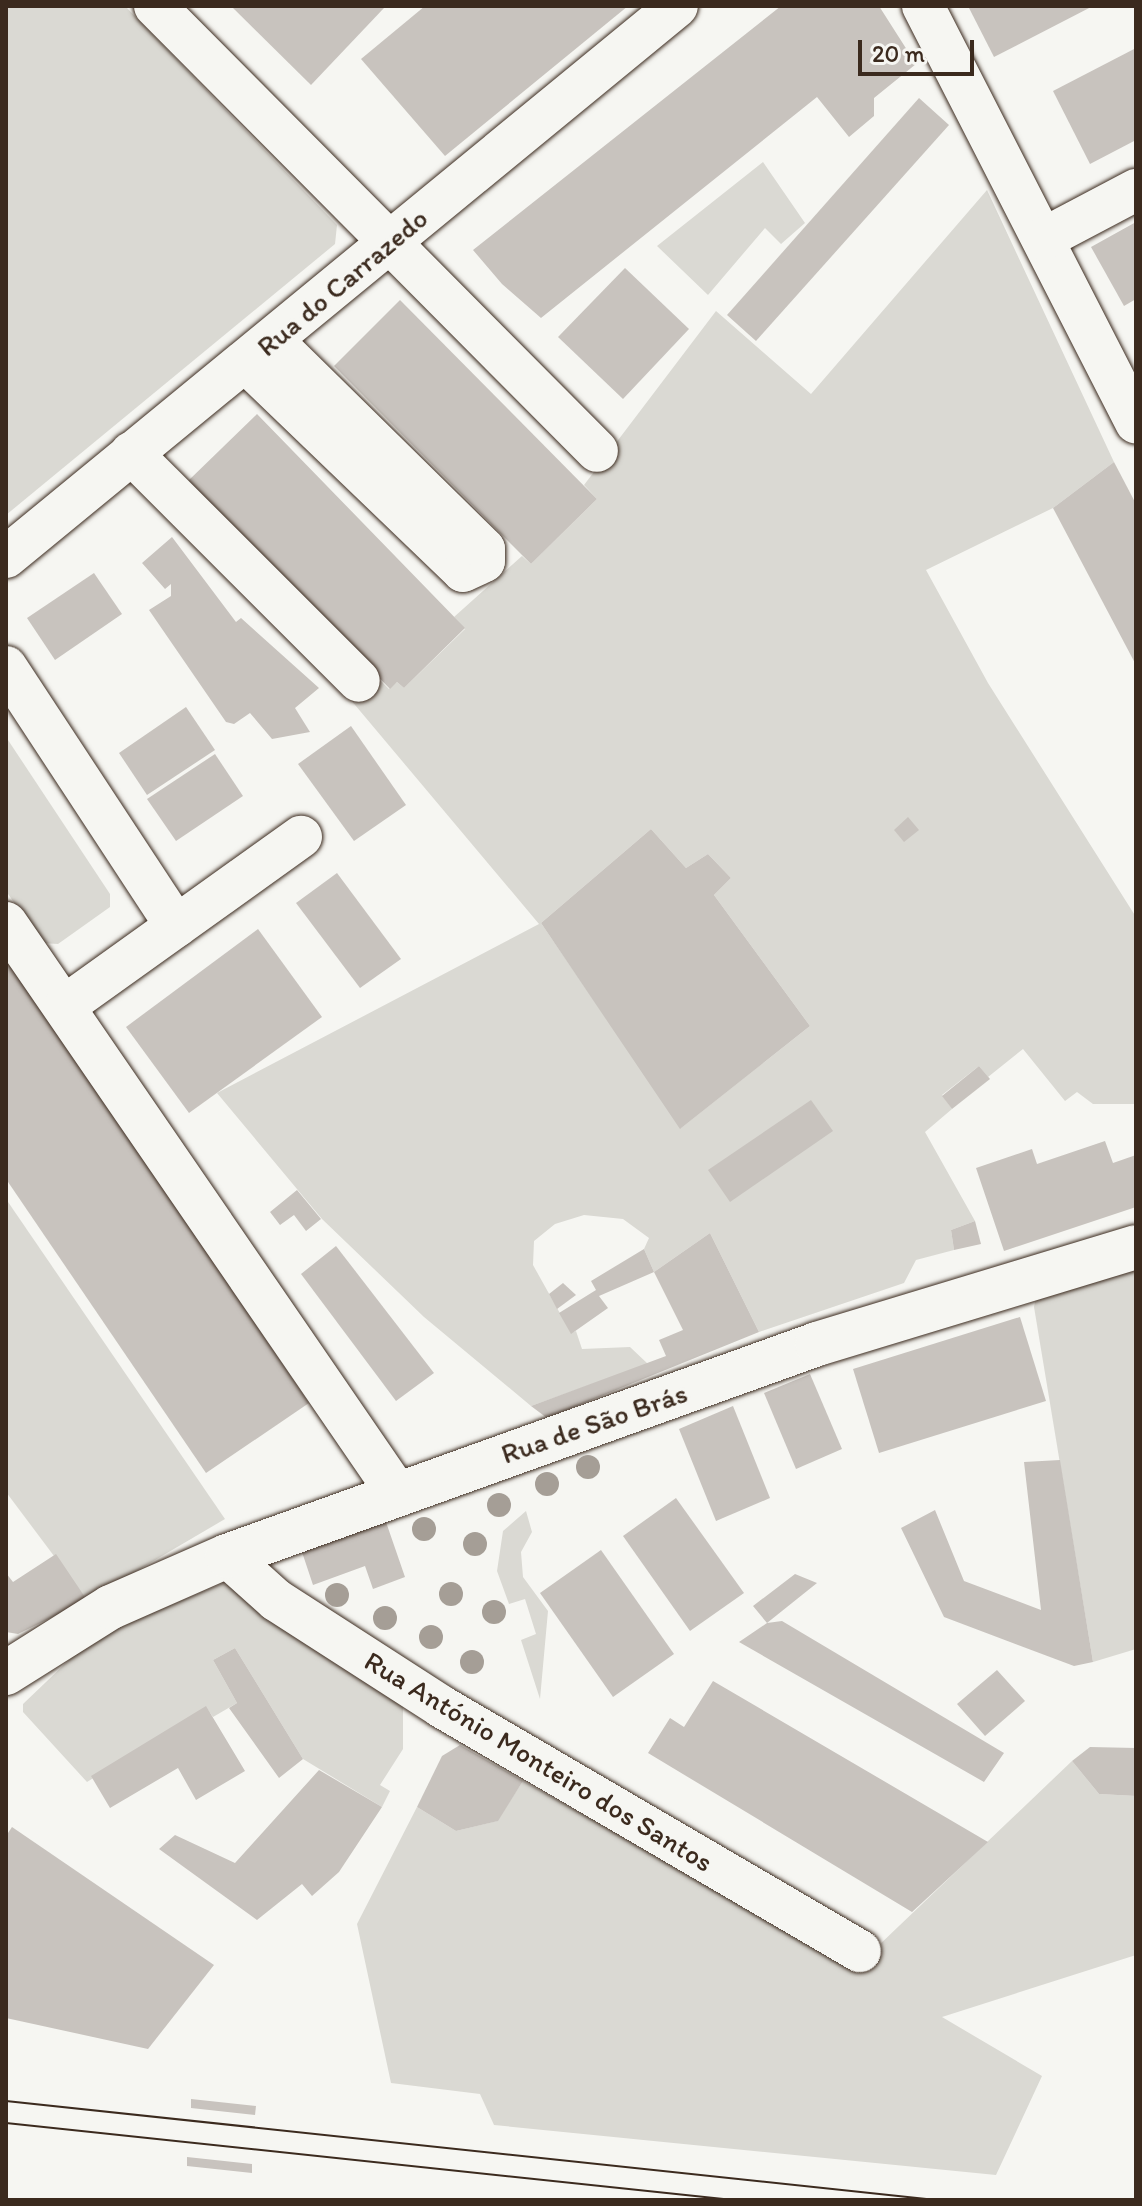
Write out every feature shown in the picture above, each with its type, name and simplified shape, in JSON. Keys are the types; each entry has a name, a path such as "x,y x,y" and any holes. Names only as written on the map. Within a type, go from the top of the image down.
{"street":[{"path":"155,6 392,241 597,451"},
{"name":"Rua do Carrazedo","path":"6,557 677,6"},
{"path":"923,6 1136,423"},
{"path":"1043,239 1136,190"},
{"path":"259,351 484,549 484,561 463,571 259,351"},
{"path":"131,453 359,681"},
{"path":"6,667 176,926"},
{"path":"66,1005 301,837"},
{"path":"6,923 66,1005 397,1493"},
{"name":"Rua de São Brás","path":"10,1672 65,1635 160,1582 227,1556 397,1493 970,1293 1136,1247"},
{"name":"Rua António Monteiro dos Santos","path":"227,1556 276,1600 442,1707 860,1951"}],"shaded area":[{"path":"6,6 125,6 337,225 335,244 6,515"},
{"path":"763,162 805,223 781,244 765,228 708,295 657,246"},
{"path":"987,190 1114,462 1053,508 926,570 988,683 1136,917 1136,1104 1093,1104 1077,1092 1065,1101 1023,1049 988,1077 979,1066 942,1095 952,1109 925,1132 975,1221 951,1230 954,1250 916,1260 904,1283 759,1332 710,1233 654,1272 644,1249 649,1238 623,1219 584,1215 555,1224 534,1241 533,1265 571,1333 576,1331 582,1349 630,1347 648,1364 531,1406 424,1317 322,1219 217,1093 539,924 350,699 378,678 389,689 397,682 404,688 465,629 454,617 522,556 531,564 597,499 584,485 716,311 811,394","holes":["651,829 686,868 708,854 731,878 714,895 810,1026 681,1128 541,923"]},
{"path":"6,737 110,894 110,907 58,944 42,943 6,891"},
{"path":"6,1199 225,1519 87,1600 6,1492"},
{"path":"1136,1269 1136,1649 1093,1662 1034,1307 1037,1293"},
{"path":"526,1511 532,1532 521,1552 523,1577 548,1611 540,1699 521,1640 536,1634 525,1599 509,1604 497,1571 503,1531"},
{"path":"221,1584 250,1588 403,1706 403,1749 380,1785 390,1791 382,1807 303,1759 235,1648 213,1660 237,1703 213,1717 206,1707 87,1782 23,1712 23,1704 92,1638"},
{"path":"1072,1761 1099,1794 1136,1796 1136,1955 942,2017 1042,2076 996,2175 494,2125 480,2094 391,2083 357,1924 417,1807 456,1831 497,1821 523,1781 856,1967"}],"building":[{"path":"231,6 382,6 384,8 311,85"},
{"path":"425,6 628,6 445,156 361,59"},
{"path":"781,6 879,6 916,64 874,98 874,116 849,137 817,97 541,318 502,284 473,250"},
{"path":"968,6 1093,6 994,57"},
{"path":"1136,48 1136,140 1090,164 1053,91"},
{"path":"919,98 949,125 756,341 727,315"},
{"path":"1136,222 1136,299 1124,306 1091,247"},
{"path":"625,268 689,329 623,399 558,337"},
{"path":"400,300 597,499 531,564 334,366"},
{"path":"257,414 465,628 404,688 397,682 390,689 188,481"},
{"path":"1114,462 1136,504 1136,665 1053,508"},
{"path":"172,537 236,622 241,618 319,688 295,708 310,732 272,739 250,713 234,724 226,722 149,610 171,596 171,584 165,589 142,563"},
{"path":"94,573 122,614 55,660 27,618"},
{"path":"186,707 215,750 147,795 119,753"},
{"path":"351,726 406,805 354,841 298,764"},
{"path":"215,754 243,796 176,841 147,799"},
{"path":"908,817 919,830 904,842 894,830"},
{"path":"651,829 686,868 708,854 731,878 714,895 810,1026 680,1129 541,923"},
{"path":"337,873 401,959 360,988 296,903"},
{"path":"258,929 322,1017 189,1113 126,1027"},
{"path":"6,957 309,1403 206,1473 6,1179"},
{"path":"979,1066 990,1079 952,1109 942,1096"},
{"path":"811,1100 833,1131 730,1202 708,1170"},
{"path":"1105,1141 1113,1163 1136,1155 1136,1207 1004,1251 976,1168 1032,1149 1037,1164"},
{"path":"297,1190 321,1219 306,1231 294,1215 280,1225 270,1212"},
{"path":"975,1221 981,1244 954,1250 951,1230"},
{"path":"710,1233 759,1332 547,1418 531,1406 666,1356 659,1340 683,1330 654,1272"},
{"path":"336,1246 434,1373 396,1401 301,1274"},
{"path":"644,1249 654,1272 599,1296 608,1308 571,1334 559,1313 596,1290 591,1281"},
{"path":"563,1283 576,1295 557,1309 549,1294"},
{"path":"1020,1317 1046,1401 879,1453 853,1369"},
{"path":"810,1374 842,1449 796,1469 764,1393"},
{"path":"733,1406 770,1498 716,1521 679,1429"},
{"path":"1060,1460 1093,1662 1074,1666 944,1617 901,1528 935,1510 964,1581 1041,1610 1024,1462"},
{"path":"676,1498 744,1593 690,1631 623,1536"},
{"path":"386,1522 405,1577 373,1589 365,1566 313,1585 302,1552"},
{"path":"601,1550 674,1654 613,1697 540,1593"},
{"path":"56,1554 87,1600 18,1634 6,1632 6,1573 13,1582"},
{"path":"795,1574 817,1583 767,1623 753,1606"},
{"path":"782,1621 1004,1753 984,1782 739,1642 767,1623"},
{"path":"235,1648 303,1759 279,1778 229,1708 237,1703 213,1660"},
{"path":"997,1670 1025,1701 985,1736 957,1704"},
{"path":"713,1681 988,1842 912,1912 648,1753 670,1718 684,1727"},
{"path":"206,1706 245,1771 196,1800 178,1768 110,1808 91,1776"},
{"path":"460,1745 523,1781 498,1821 456,1831 417,1807 442,1756"},
{"path":"1090,1747 1136,1748 1136,1796 1099,1794 1072,1761"},
{"path":"319,1770 382,1807 339,1872 312,1896 302,1884 257,1920 159,1849 175,1835 235,1863"},
{"path":"12,1827 214,1965 148,2049 6,2018 6,1836"},
{"path":"191,2099 256,2106 255,2115 191,2108"},
{"path":"187,2157 252,2164 252,2173 187,2166"}],"tram line":[{"path":"6,2101 936,2200"},
{"path":"6,2123 733,2200"}]}
